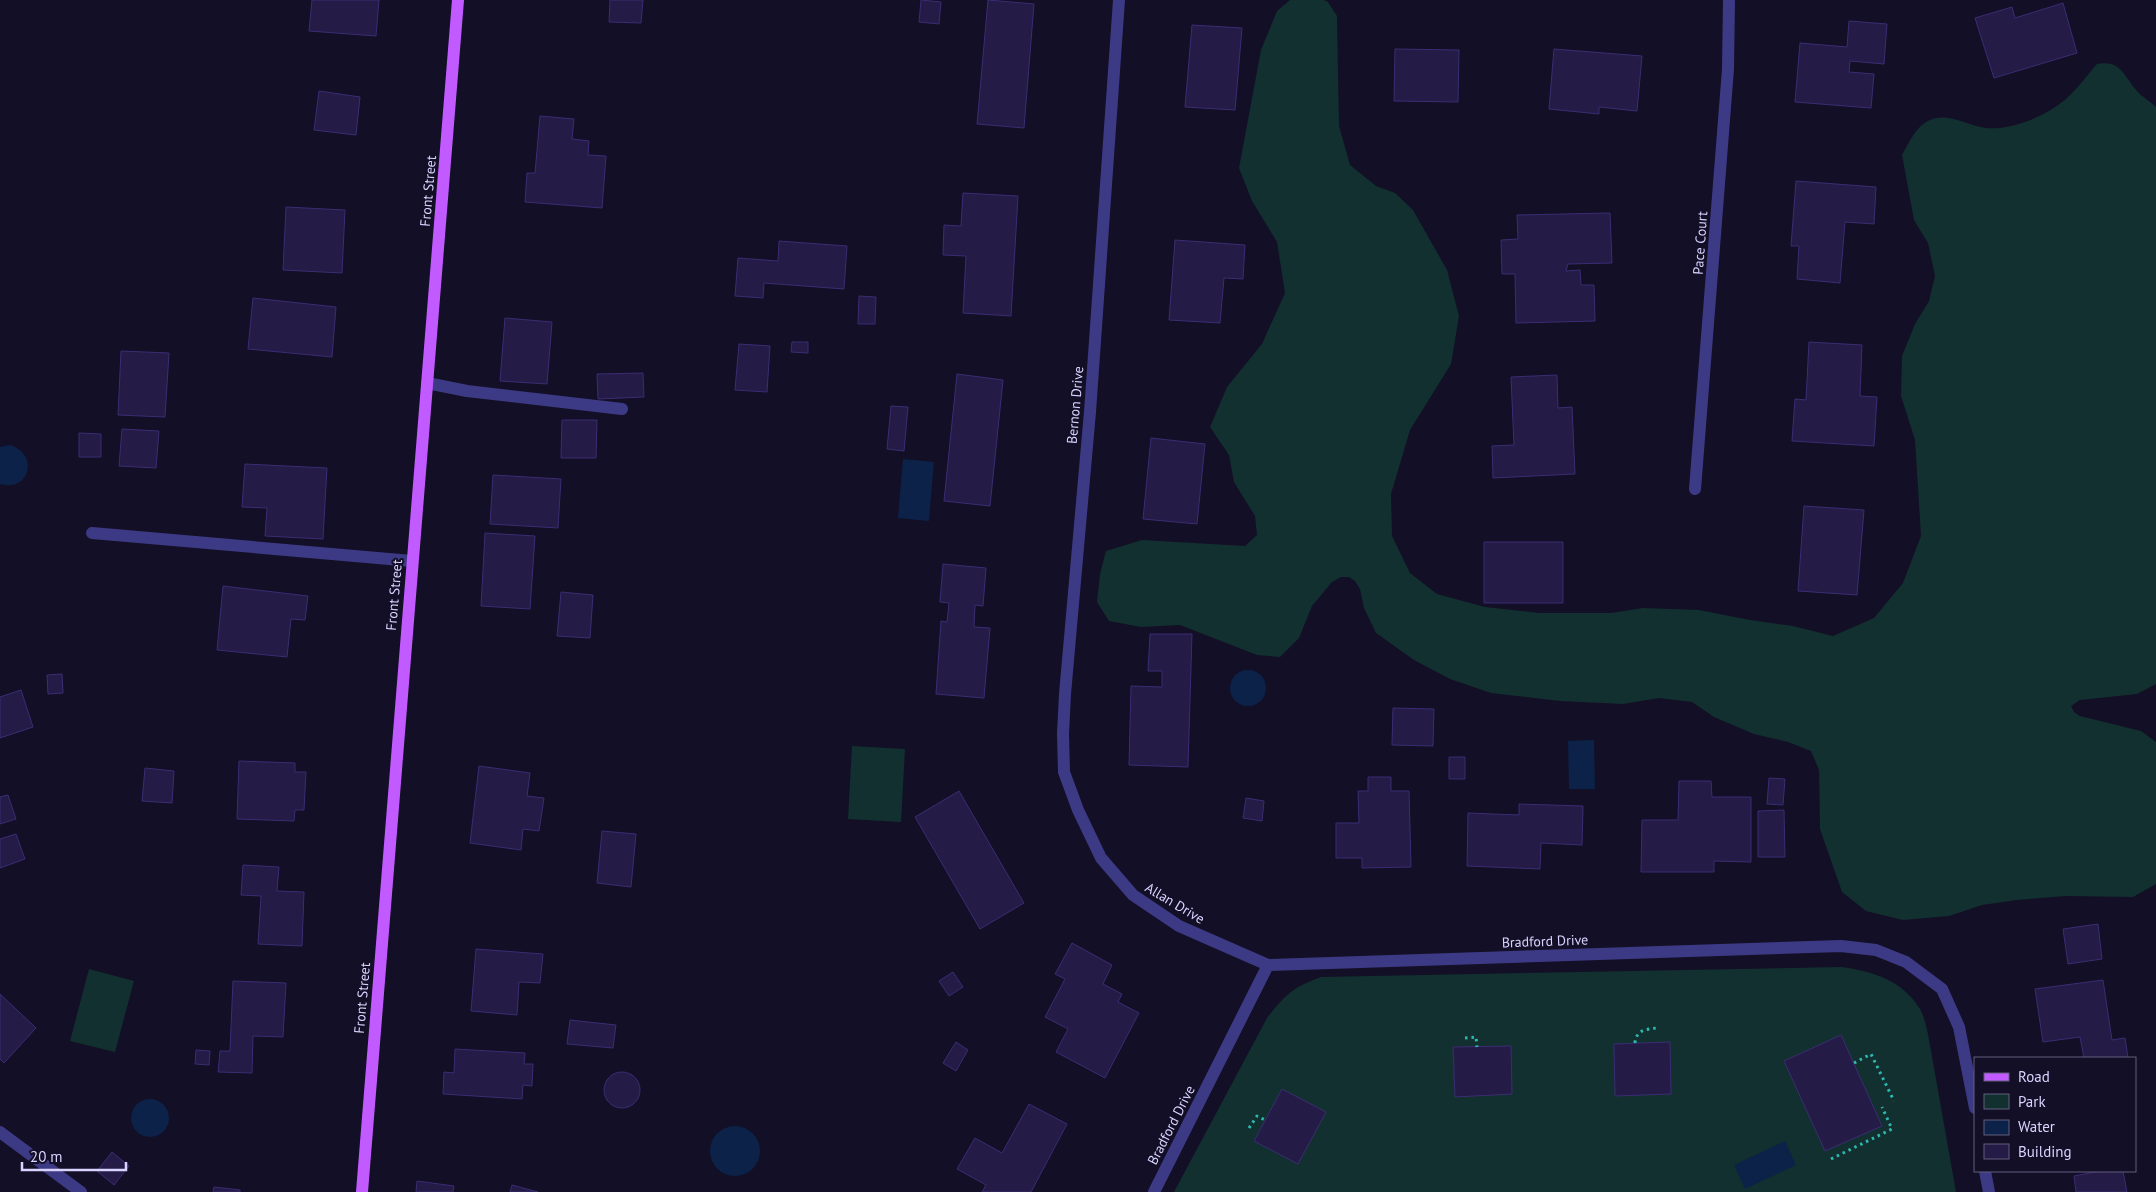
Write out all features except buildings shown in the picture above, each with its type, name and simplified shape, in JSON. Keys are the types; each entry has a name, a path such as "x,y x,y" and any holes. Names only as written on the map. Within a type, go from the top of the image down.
{"main road":[{"name":"Front Street","path":"362,1192 458,0"}],"street":[{"name":"Bernon Drive","path":"1078,810 1064,772 1063,724 1076,550 1090,412 1120,0"},
{"name":"Pace Court","path":"1695,489 1728,69 1729,0"},
{"path":"427,383 467,391 622,409"},
{"path":"92,532 412,561"},
{"name":"Allan Drive","path":"1078,810 1101,858 1133,895 1178,926 1268,965"},
{"name":"Bradford Drive","path":"1154,1192 1268,965 1841,946 1876,950 1906,962 1942,989 1959,1027 1974,1103"},
{"path":"0,1132 81,1192"},
{"path":"1986,1172 1989,1192"}],"path":[{"path":"1635,1043 1639,1032 1645,1029 1657,1028"},
{"path":"1465,1038 1476,1037 1477,1047"},
{"path":"1854,1063 1871,1054 1894,1101"},
{"path":"1831,1159 1892,1129 1882,1107"},
{"path":"1249,1128 1256,1116 1265,1120"}],"green space":[{"path":"1290,0 1324,0 1328,2 1337,16 1339,126 1350,165 1376,186 1395,193 1413,210 1447,270 1459,316 1451,364 1410,430 1391,494 1392,536 1410,573 1437,594 1485,607 1539,613 1611,613 1643,608 1699,610 1793,626 1833,636 1874,618 1903,583 1921,536 1915,440 1901,396 1902,356 1915,324 1929,301 1935,276 1928,243 1914,220 1902,155 1910,140 1921,126 1930,120 1951,118 1986,128 2008,127 2020,124 2044,114 2064,100 2079,86 2097,64 2111,64 2121,70 2139,93 2156,107 2156,684 2137,694 2080,700 2071,706 2074,712 2080,716 2141,731 2156,742 2156,884 2133,897 2066,896 2017,900 1982,905 1949,916 1903,920 1866,911 1842,892 1820,829 1819,770 1811,751 1788,742 1754,734 1714,717 1692,702 1659,698 1623,704 1560,701 1491,693 1450,679 1414,660 1376,633 1364,608 1360,589 1355,581 1349,577 1341,577 1332,582 1312,606 1299,638 1280,657 1257,655 1180,625 1141,627 1109,621 1097,602 1100,574 1106,551 1142,540 1245,546 1257,535 1255,516 1234,482 1229,455 1210,427 1227,387 1262,344 1285,293 1277,242 1252,201 1239,168 1261,50 1277,11"},
{"path":"852,746 905,749 901,822 848,819"},
{"path":"1841,967 1875,974 1896,984 1913,999 1920,1009 1928,1034 1956,1192 1174,1192 1267,1018 1279,1003 1296,988 1321,977"},
{"path":"89,969 134,981 115,1052 70,1041"}],"water":[{"path":"10,445 20,450 25,457 28,464 27,472 18,483 10,485 0,484 0,447"},
{"path":"903,459 934,462 929,521 898,518"},
{"path":"1248,670 1255,671 1261,675 1265,681 1265,695 1261,701 1255,705 1248,706 1241,705 1235,701 1231,695 1230,688 1231,681 1235,675 1241,671"},
{"path":"1594,740 1595,789 1569,789 1568,741"},
{"path":"150,1099 157,1100 163,1105 168,1111 168,1125 163,1131 157,1136 150,1137 143,1136 137,1131 132,1125 131,1118 132,1111 137,1105 143,1100"},
{"path":"735,1126 753,1133 760,1151 753,1169 735,1176 717,1169 710,1151 717,1133"},
{"path":"1785,1141 1796,1165 1745,1189 1734,1165"}]}
